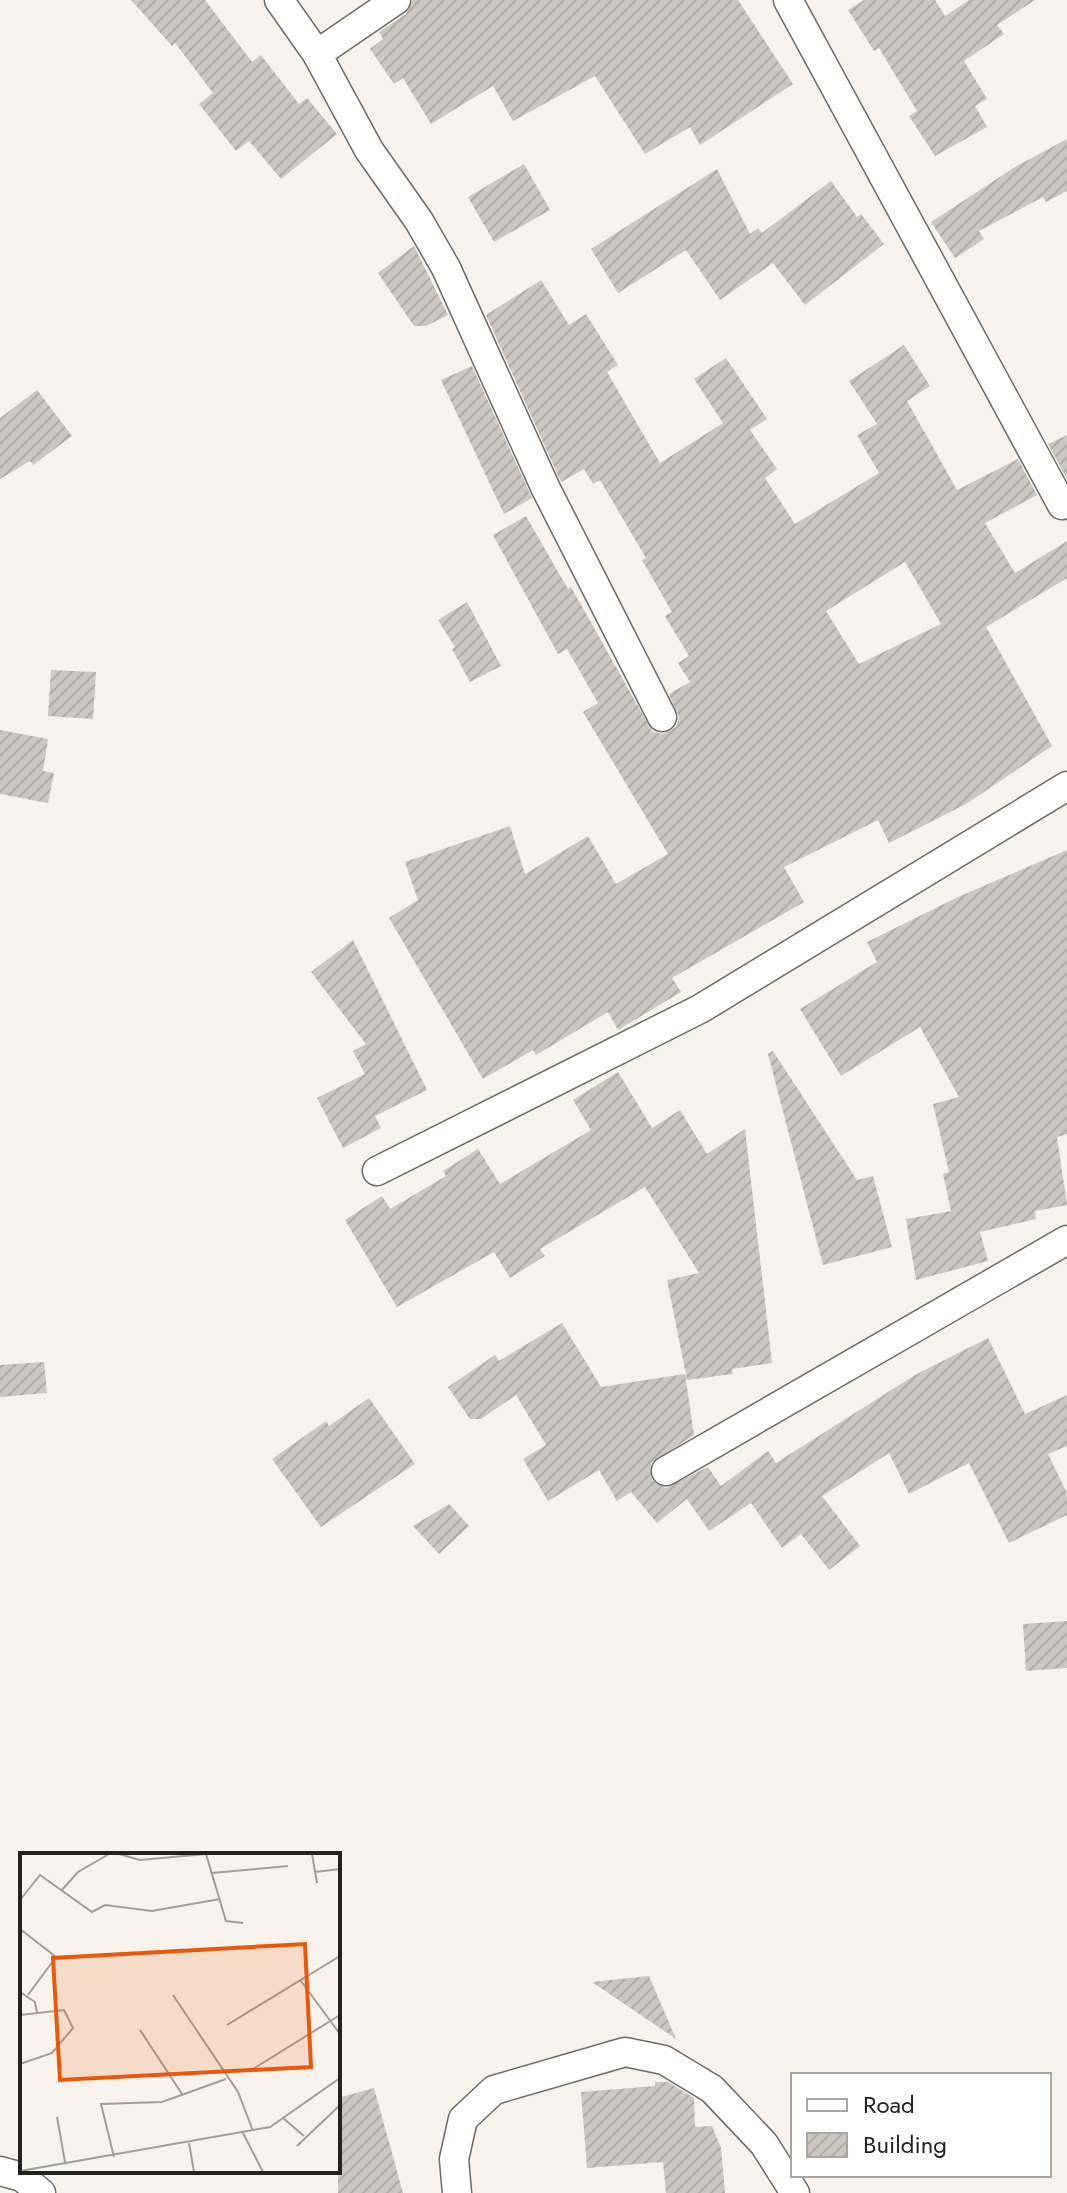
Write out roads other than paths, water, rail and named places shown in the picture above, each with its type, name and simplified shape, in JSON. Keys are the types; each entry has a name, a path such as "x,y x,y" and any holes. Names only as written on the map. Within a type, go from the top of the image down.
{"street":[{"path":"279,0 317,54 369,150 419,221 446,268 546,489 662,717"},
{"path":"317,54 396,0"},
{"path":"788,0 1062,505"},
{"path":"377,1171 700,1009 1067,786"},
{"path":"666,1471 1067,1240"},
{"path":"457,2193 454,2159 463,2119 494,2090 625,2052 664,2060 712,2089 764,2144 795,2193"},
{"path":"0,2171 22,2177 41,2193"}]}
